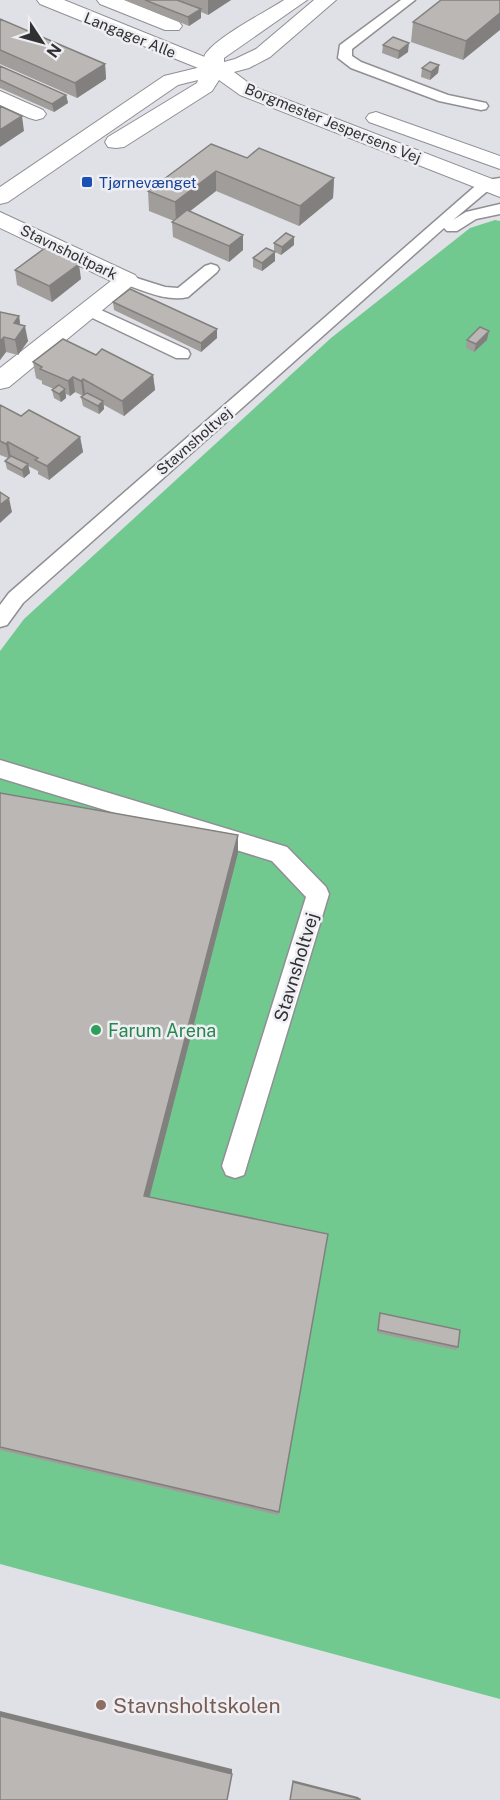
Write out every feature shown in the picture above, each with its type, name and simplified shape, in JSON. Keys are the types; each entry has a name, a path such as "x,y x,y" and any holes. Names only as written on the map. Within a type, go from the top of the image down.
{"street":[{"name":"Langager Alle","path":"47,0 215,68"},
{"path":"107,0 172,26"},
{"path":"215,68 214,56 240,35 297,0"},
{"path":"0,220 94,155 205,87 215,68 311,0"},
{"path":"0,197 171,80 215,68 242,64 263,53 326,0"},
{"name":"Borgmester Jespersens Vej","path":"215,68 267,77"},
{"name":"Borgmester Jespersens Vej","path":"215,68 247,91 418,158 493,177"},
{"path":"0,97 36,114"},
{"name":"Borgmester Jespersens Vej","path":"353,109 439,141 493,177"},
{"name":"Stavnsholtpark","path":"0,220 127,280 0,381"}],"lane":[{"path":"409,0 345,48 345,58 356,65 444,98 481,106"},
{"name":"Stavnsholtvej","path":"0,620 16,598 493,177"},
{"name":"Stavnsholtvej","path":"392,265 471,215 500,209"},
{"path":"127,280 163,292 182,293 212,269"},
{"path":"90,310 182,354"},
{"name":"Stavnsholtvej","path":"0,769 279,854 318,894 235,1166"}],"green space":[{"path":"495,220 500,221 500,1699 0,1564 0,651 24,619 331,338 470,228"}],"building":[{"path":"145,0 177,0 201,9 188,17"},
{"path":"441,0 500,0 500,13 466,41 413,22"},
{"path":"0,19 105,64 75,83 0,50"},
{"path":"393,37 409,43 399,51 383,45"},
{"path":"430,62 439,65 431,72 422,68"},
{"path":"0,66 66,95 52,104 0,80"},
{"path":"0,106 22,116 0,130"},
{"path":"211,144 247,158 259,148 334,178 300,206 216,171 175,202 148,191"},
{"path":"187,210 243,235 229,246 172,222"},
{"path":"286,233 294,237 282,247 274,243"},
{"path":"45,248 79,264 49,286 15,270"},
{"path":"266,248 275,252 262,263 253,258"},
{"path":"130,289 217,329 201,343 113,302"},
{"path":"0,312 19,316 14,323 25,326 15,340 4,337 0,341"},
{"path":"480,327 489,331 476,344 467,340"},
{"path":"63,339 96,355 102,349 153,375 122,401 83,379 81,381 73,377 68,381 40,369 42,367 33,362"},
{"path":"59,385 65,389 59,394 52,390"},
{"path":"87,393 103,401 98,406 81,397"},
{"path":"0,405 21,416 29,410 80,437 47,466 35,460 38,458 8,442 6,444 0,441"},
{"path":"11,456 28,464 22,470 5,461"},
{"path":"0,492 9,498 0,505"},
{"name":"Farum Arena","path":"0,793 238,835 144,1196 328,1234 279,1512 0,1447"},
{"path":"380,1313 460,1330 458,1347 378,1330"},
{"path":"0,1716 232,1774 227,1800 0,1800"},
{"path":"293,1782 360,1799 360,1800 290,1800"}],"place":[{"name":"Tjørnevænget","path":"87,182"},
{"name":"Farum Arena","path":"96,1030"},
{"name":"Stavnsholtskolen","path":"101,1705"}]}
